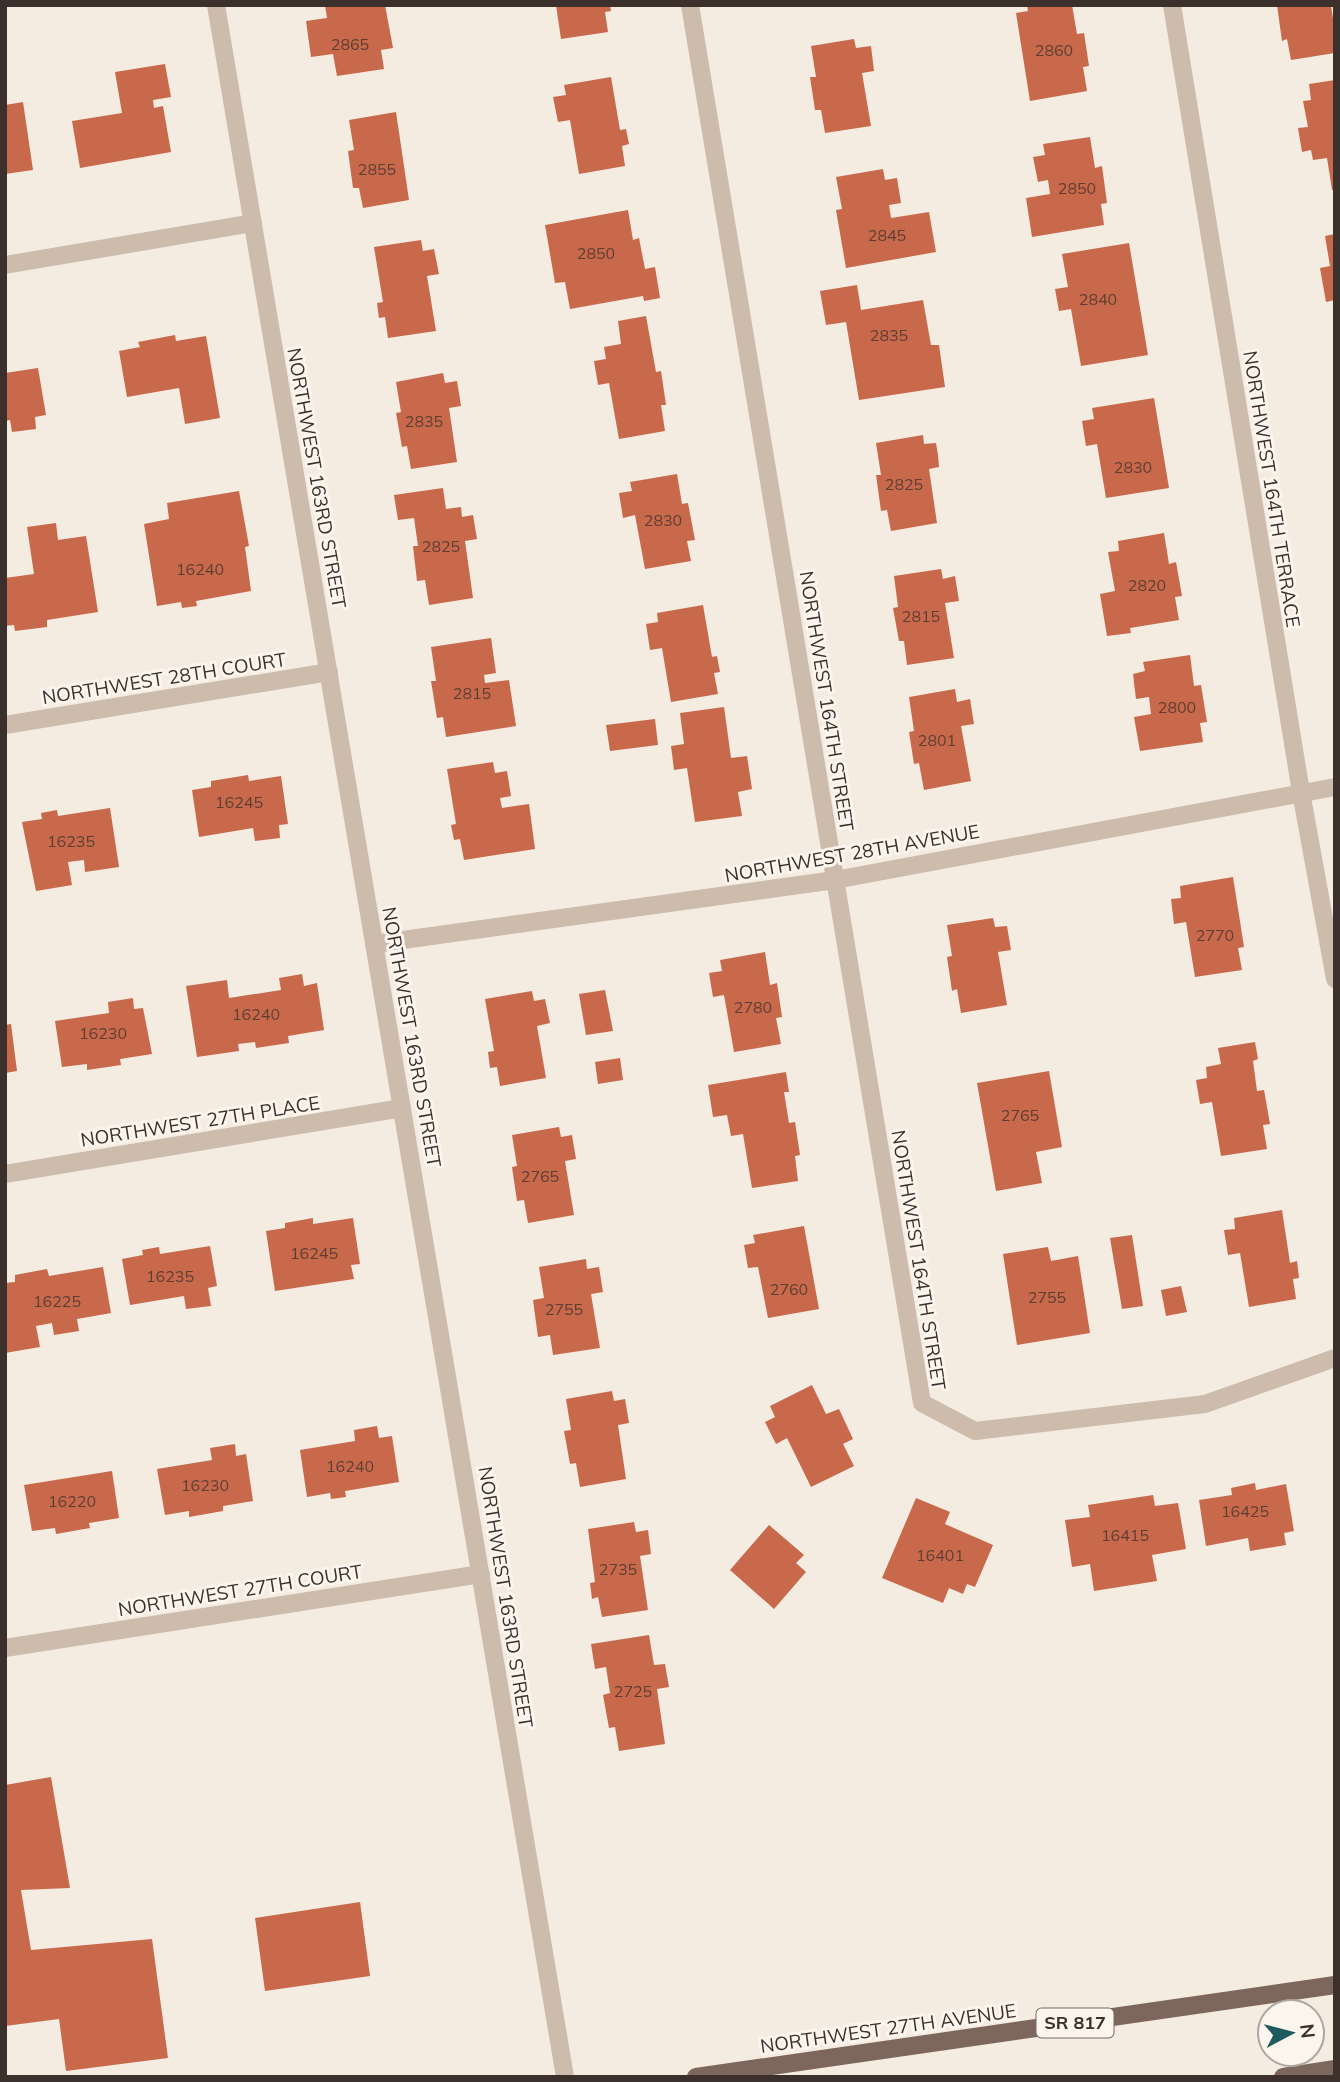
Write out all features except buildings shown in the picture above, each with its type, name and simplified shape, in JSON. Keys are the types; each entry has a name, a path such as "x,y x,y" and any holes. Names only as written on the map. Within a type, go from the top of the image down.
{"main road":[{"name":"NORTHWEST 27TH AVENUE","path":"696,2077 1335,1985"},
{"path":"1283,2077 1335,2069"}],"street":[{"name":"NORTHWEST 163RD STREET","path":"216,5 565,2077"},
{"name":"NORTHWEST 164TH STREET","path":"690,5 922,1403 975,1431 1205,1404 1335,1358"},
{"name":"NORTHWEST 164TH TERRACE","path":"1172,5 1301,792 1335,979"},
{"path":"5,265 253,223"},
{"name":"NORTHWEST 28TH COURT","path":"5,725 329,672"},
{"name":"NORTHWEST 28TH AVENUE","path":"374,944 835,880 1335,786"},
{"name":"NORTHWEST 27TH PLACE","path":"5,1174 402,1108"},
{"name":"NORTHWEST 27TH COURT","path":"5,1648 481,1574"}]}
